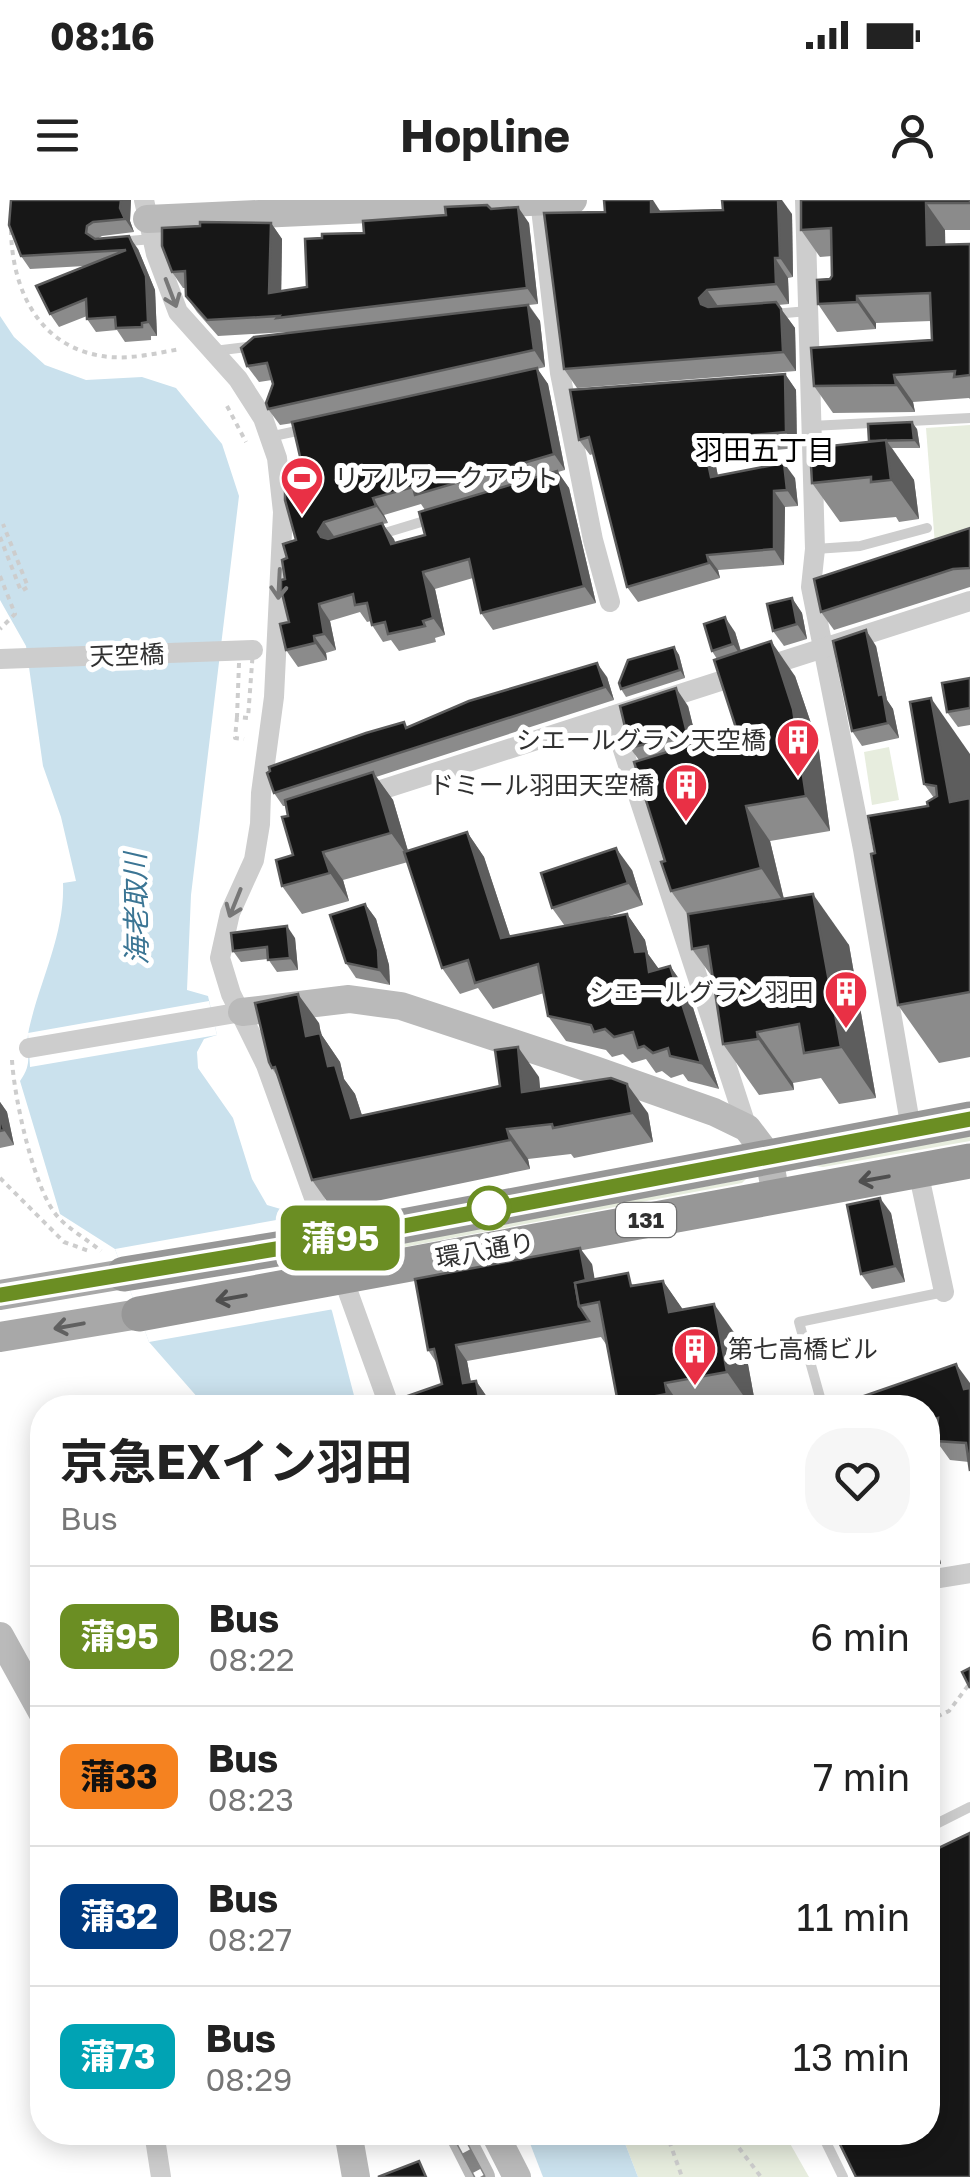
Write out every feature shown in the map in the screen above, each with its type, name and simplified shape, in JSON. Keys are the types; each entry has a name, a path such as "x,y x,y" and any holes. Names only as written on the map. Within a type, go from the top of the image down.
{"highway":[{"name":"環八通り","path":"115,1265 319,1242 970,1118"},
{"name":"環八通り","path":"139,1314 970,1161"}],"main road":[{"name":"環八通り","path":"0,1295 115,1265"},
{"name":"環八通り","path":"0,1338 139,1314"}],"street":[{"path":"384,1395 319,1242 266,1064 231,994 220,958 230,913 254,860 260,824 274,697 282,512 277,458 263,418 238,379 178,312 148,219 573,200"},
{"path":"805,200 808,311 800,380 810,426 815,549 810,586 875,867 912,1129"},
{"path":"540,201 551,375 575,397 572,477 610,602"},
{"path":"341,803 970,601"},
{"name":"天空橋","path":"0,659 246,656"},
{"path":"612,716 747,1128 769,1157 776,1196"},
{"path":"260,824 286,820"},
{"path":"29,1048 242,1012 348,999 400,1006 595,1070 714,1112 747,1128"},
{"path":"918,1171 944,1292"},
{"path":"940,1578 970,1572"},
{"path":"0,1636 30,1690"},
{"path":"156,2145 161,2177"},
{"path":"350,2145 356,2177"},
{"path":"465,2145 481,2177"},
{"path":"501,2145 517,2177"}],"lane":[{"path":"104,244 148,219"},
{"path":"756,316 808,311"},
{"path":"214,351 270,344"},
{"path":"810,426 970,418"},
{"path":"269,437 328,424"},
{"path":"356,542 445,514"},
{"path":"815,549 860,546 926,528"},
{"path":"819,1395 799,1322 944,1292"},
{"path":"940,1822 970,1808"},
{"path":"827,2145 842,2177"}],"path":[{"path":"0,537 22,591 28,587 4,524"},
{"path":"0,576 15,614 0,629"},
{"path":"236,738 246,656"},
{"path":"237,717 248,718 246,656"},
{"path":"29,1048 12,1054 14,1094 41,1184 56,1216 115,1265"},
{"path":"0,1178 64,1242 115,1265"},
{"path":"940,1715 949,1711 970,1684"},
{"path":"671,2145 682,2177"},
{"path":"737,2145 761,2177"}],"green space":[{"path":"970,425 970,548 936,558 926,428"},
{"path":"889,747 899,800 872,805 864,752"},
{"path":"970,1134 970,1141 815,1166"},
{"path":"746,1179 742,1183 362,1255 360,1249"},
{"path":"626,2145 791,2145 809,2177 638,2177"}],"water":[{"name":"海老取川","path":"0,316 14,337 45,365 86,380 142,377 176,388 222,444 239,496 191,895 187,990 208,996 217,1035 204,1039 197,1052 198,1068 233,1118 252,1179 267,1205 284,1210 332,1311 354,1395 195,1395 149,1342 115,1249 60,1214 20,1081 28,1061 29,1029 60,920 63,883 76,881 61,817 43,766 26,646 0,600"},
{"path":"531,2145 626,2145 638,2177 543,2177"}],"pier":[{"path":"209,1001 217,1035 30,1067 28,1033"},
{"path":"293,1217 334,1309 149,1342 115,1249"}],"building":[{"path":"11,200 121,200 125,219 93,222 86,233 95,239 129,236 146,276 148,322 142,323 142,327 116,328 115,317 87,319 86,299 50,314 36,286 126,250 21,256 9,225"},
{"path":"604,200 651,200 651,212 723,210 722,200 778,200 780,258 775,258 776,284 707,290 699,298 708,307 776,302 781,309 783,352 564,369 544,213 605,212"},
{"path":"801,200 970,200 926,203 927,245 970,244 970,375 954,377 955,371 894,375 896,385 814,386 811,348 932,340 930,293 857,296 857,302 818,304 817,280 832,276 831,228 801,230"},
{"path":"487,205 491,209 518,207 527,288 277,318 207,320 186,296 185,271 172,272 162,246 162,228 200,226 200,222 271,223 269,293 307,287 305,239 322,238 322,234 364,233 363,221 446,215 445,207"},
{"path":"528,305 534,350 268,409 266,403 273,384 267,363 247,366 241,348 254,337"},
{"path":"537,368 554,454 415,495 413,487 373,498 376,506 324,522 318,532 328,539 382,523 391,544 425,535 419,512 557,471 584,586 481,613 469,559 423,572 433,618 423,621 425,626 388,634 385,622 372,625 367,603 355,605 353,594 319,604 324,634 314,636 315,643 286,650 280,624 289,622 281,589 281,580 285,579 282,560 287,558 283,544 296,540 285,500 285,484 305,478 292,422"},
{"path":"785,374 786,432 703,440 711,477 784,463 787,490 774,491 774,549 707,555 709,563 627,587 589,437 579,440 570,390"},
{"path":"912,422 914,440 869,441 868,424"},
{"path":"886,440 891,480 871,482 871,477 812,483 810,448"},
{"path":"970,528 970,568 953,569 821,612 814,579"},
{"path":"792,598 797,624 773,631 767,604"},
{"path":"725,617 733,644 712,651 704,624"},
{"path":"866,630 888,723 852,731 833,641"},
{"path":"771,641 793,709 806,796 746,806 761,868 671,891 634,762 737,731 714,660"},
{"path":"674,647 680,670 621,689 619,683 628,660"},
{"path":"597,663 605,687 274,793 267,773 269,767 404,722 406,728 469,701"},
{"path":"970,678 970,708 947,712 942,683"},
{"path":"676,688 687,733 630,748 620,706"},
{"path":"931,698 950,802 970,798 970,992 898,1005 868,816 928,806 927,802 937,796 936,786 924,784 910,702"},
{"path":"373,772 391,833 323,852 330,873 282,886 276,860 293,855 282,817 288,816 285,800"},
{"path":"467,832 501,938 627,914 635,952 646,951 649,972 670,966 701,1063 670,1056 668,1048 653,1053 644,1046 638,1048 633,1032 614,1037 605,1029 594,1032 591,1025 548,1016 538,964 475,983 468,960 442,968 404,852"},
{"path":"616,848 628,883 552,908 541,873"},
{"path":"813,894 841,1047 804,1053 799,1024 757,1032 758,1039 723,1044 708,946 692,949 688,914"},
{"path":"365,904 378,950 379,970 346,963 330,915"},
{"path":"287,926 290,958 268,960 267,947 233,951 231,933"},
{"path":"298,994 306,1036 320,1033 328,1066 335,1065 351,1118 500,1086 495,1050 518,1047 522,1092 611,1078 627,1084 632,1113 553,1128 552,1124 507,1129 510,1140 312,1180 275,1067 269,1062 255,1003"},
{"path":"880,1198 895,1266 861,1274 847,1205"},
{"path":"580,1248 586,1280 575,1283 579,1306 589,1321 456,1345 463,1383 476,1381 479,1395 410,1395 442,1384 434,1349 428,1350 415,1279"},
{"path":"628,1273 631,1286 663,1281 669,1312 714,1304 727,1372 665,1383 667,1394 616,1395 599,1302 579,1306 575,1283"},
{"path":"956,1364 964,1389 970,1388 970,1471 966,1443 940,1441 940,1395 867,1395"},
{"path":"970,1668 970,1688 962,1672"},
{"path":"970,1833 970,2177 856,2177 840,2145 940,2145 940,1847"},
{"path":"419,2161 426,2177 378,2177"}],"railway":[{"path":"463,2145 480,2177"}],"bus line":[{"name":"蒲95","path":"0,1295 330,1240 970,1119"}],"place":[{"name":"リアルワークアウト","path":"302,516"},
{"name":"シエールグラン天空橋","path":"798,778"},
{"name":"ドミール羽田天空橋","path":"686,823"},
{"name":"シエールグラン羽田","path":"846,1030"},
{"name":"第七高橋ビル","path":"695,1387"}],"district":[{"name":"羽田五丁目","path":"765,450"}]}
